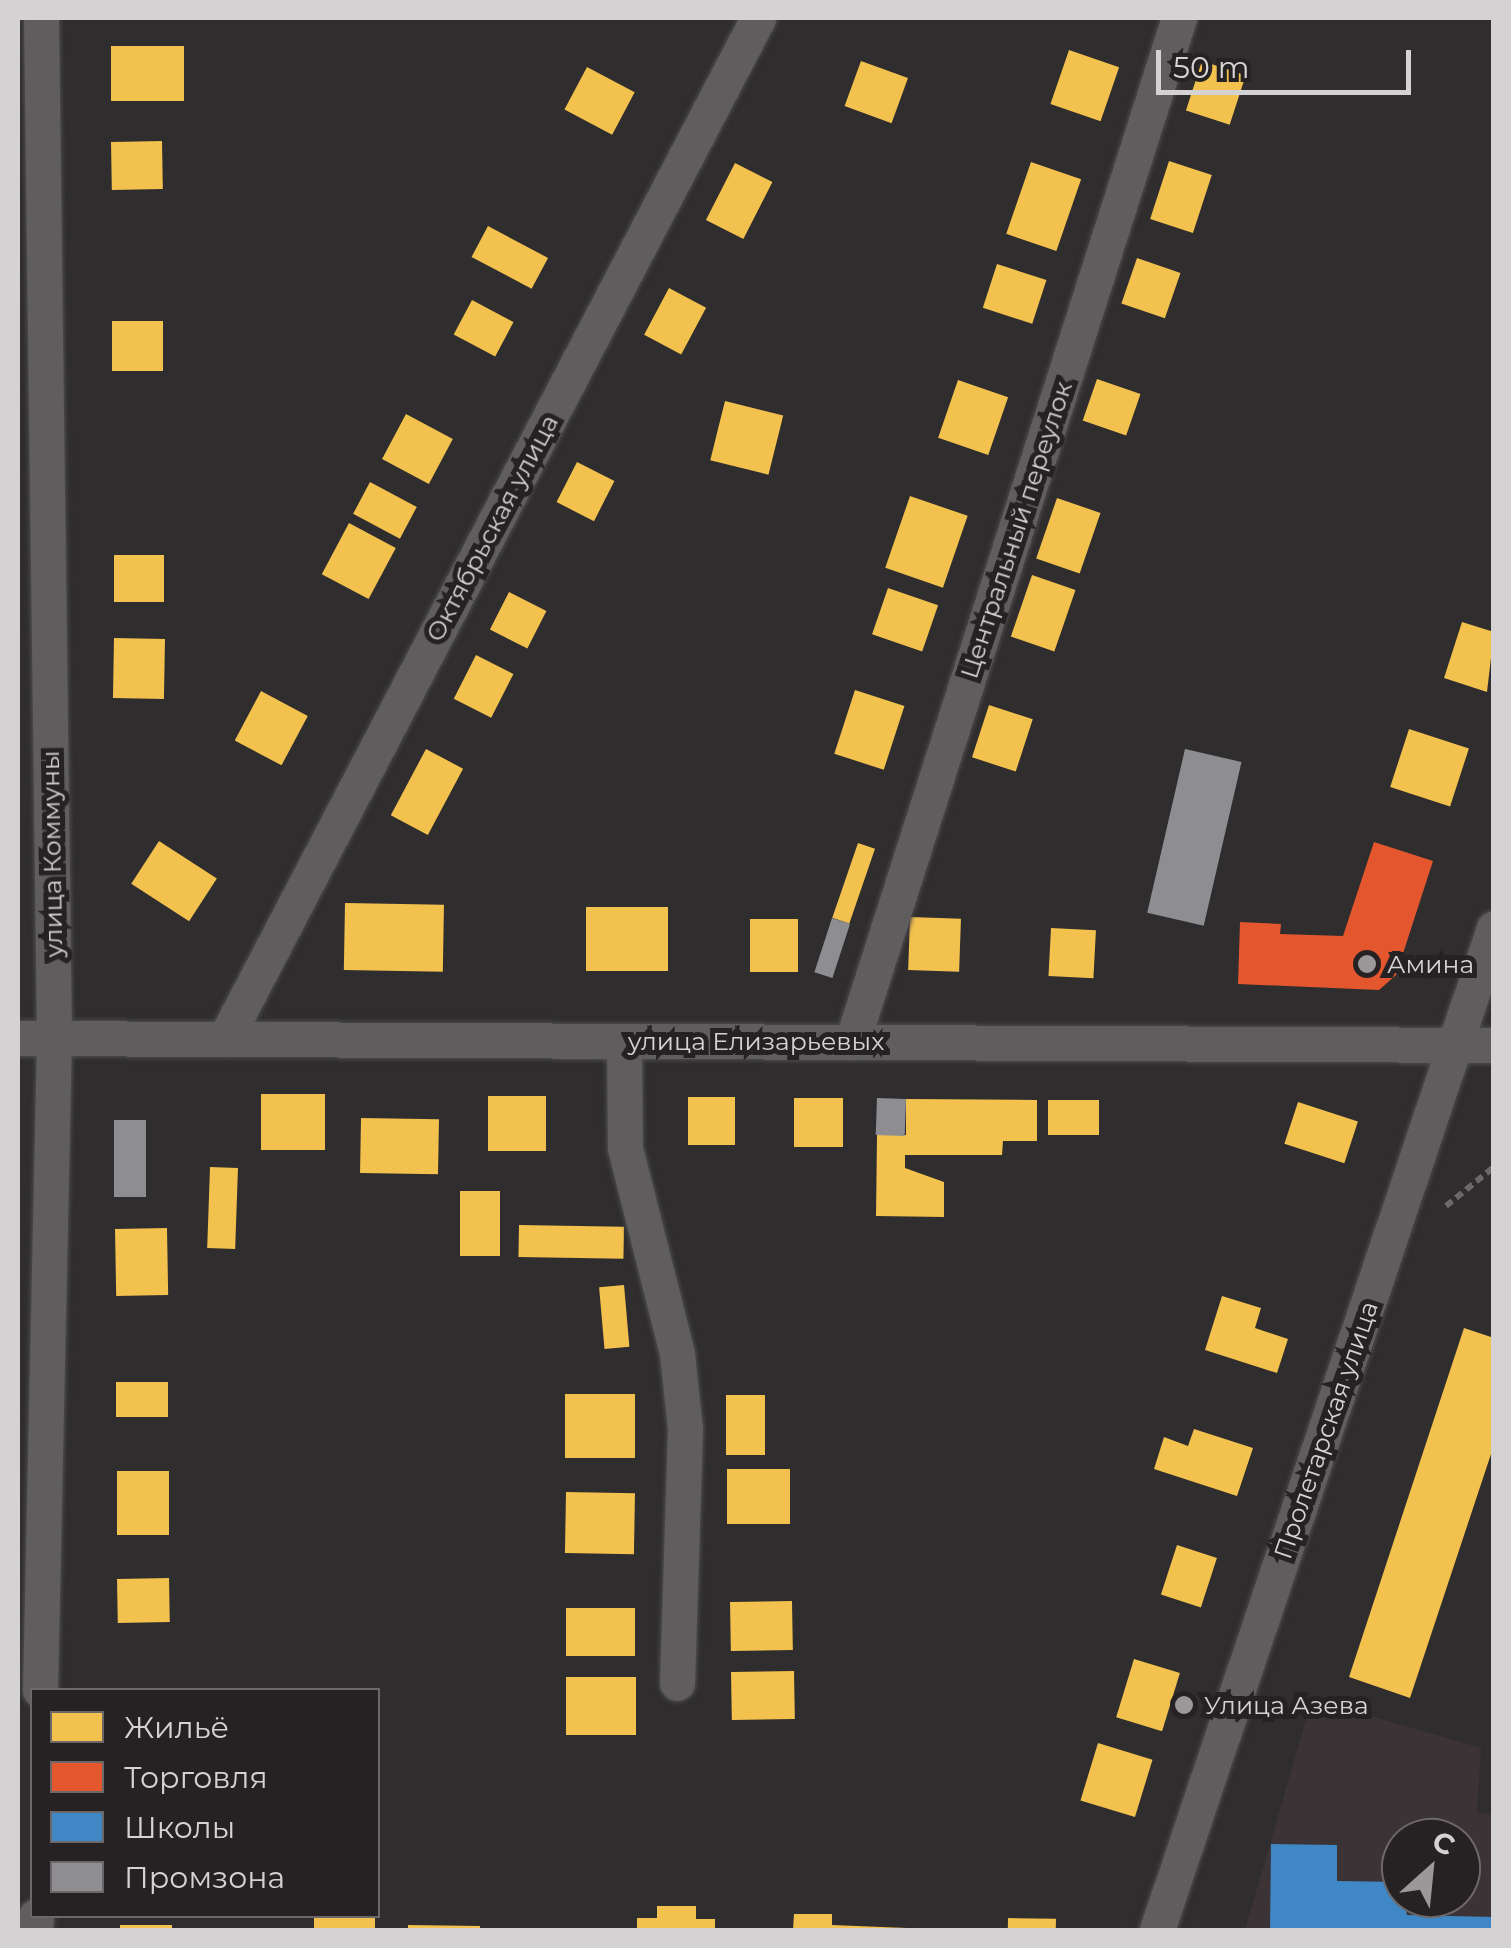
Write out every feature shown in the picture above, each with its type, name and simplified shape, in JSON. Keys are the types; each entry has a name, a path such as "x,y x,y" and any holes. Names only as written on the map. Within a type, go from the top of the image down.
{"street":[{"name":"улица Коммуны","path":"40,1688 54,1038 41,18"},
{"name":"Октябрьская улица","path":"225,1039 758,18"},
{"name":"Центральный переулок","path":"852,1042 1180,18"},
{"name":"Пролетарская улица","path":"1157,1930 1494,928"},
{"name":"улица Елизарьевых","path":"18,1038 1494,1046"},
{"path":"624,1040 625,1148 677,1354 685,1429 677,1684"}],"path":[{"path":"1446,1206 1494,1168"}],"shaded area":[{"path":"1312,1699 1481,1748 1477,1812 1493,1815 1493,1930 1245,1930"}],"building: Жильё":[{"path":"111,46 184,46 184,101 111,101"},
{"path":"1069,50 1119,67 1101,121 1050,104"},
{"path":"861,61 908,78 892,123 845,106"},
{"path":"1202,61 1246,75 1230,125 1186,110"},
{"path":"587,67 635,92 612,135 564,109"},
{"path":"162,141 163,189 112,190 111,142"},
{"path":"1169,161 1212,175 1193,233 1150,219"},
{"path":"1031,162 1081,179 1056,251 1006,234"},
{"path":"735,163 772,182 743,239 706,220"},
{"path":"488,226 548,258 532,289 472,257"},
{"path":"1137,258 1180,273 1165,318 1121,303"},
{"path":"997,264 1046,280 1032,324 983,308"},
{"path":"669,288 706,308 681,355 644,335"},
{"path":"472,300 513,322 495,357 454,334"},
{"path":"112,321 163,321 163,371 112,371"},
{"path":"1097,379 1140,394 1126,436 1083,421"},
{"path":"958,380 1008,397 988,455 938,438"},
{"path":"725,401 783,416 768,475 710,460"},
{"path":"406,414 453,439 429,484 382,459"},
{"path":"577,462 614,481 594,521 557,502"},
{"path":"370,482 417,507 400,539 353,514"},
{"path":"910,496 968,516 943,588 885,568"},
{"path":"1057,498 1100,513 1080,573 1036,559"},
{"path":"349,523 396,548 369,599 322,574"},
{"path":"114,555 164,555 164,602 114,602"},
{"path":"1032,575 1075,590 1054,651 1011,636"},
{"path":"888,588 938,605 922,652 872,634"},
{"path":"509,592 546,611 527,648 490,629"},
{"path":"1462,622 1494,632 1487,692 1444,678"},
{"path":"114,638 165,639 164,699 113,698"},
{"path":"476,655 513,674 491,718 454,699"},
{"path":"855,690 904,706 884,770 834,754"},
{"path":"261,691 308,716 282,765 235,740"},
{"path":"989,705 1033,719 1016,772 972,757"},
{"path":"1409,729 1469,748 1450,806 1390,787"},
{"path":"426,749 463,769 428,835 391,815"},
{"path":"159,841 217,879 189,921 131,884"},
{"path":"858,843 875,849 849,924 832,918"},
{"path":"345,903 444,905 443,972 344,970"},
{"path":"586,907 668,907 668,971 586,971"},
{"path":"910,917 961,919 959,972 908,970"},
{"path":"750,919 798,919 798,972 750,972"},
{"path":"1051,928 1096,930 1093,978 1048,976"},
{"path":"261,1094 325,1094 325,1150 261,1150"},
{"path":"488,1096 546,1096 546,1151 488,1151"},
{"path":"688,1097 735,1097 735,1145 688,1145"},
{"path":"794,1098 843,1098 843,1147 794,1147"},
{"path":"906,1099 1037,1100 1037,1141 1003,1141 1002,1155 905,1155 905,1168 944,1182 944,1217 876,1216 877,1135 906,1135"},
{"path":"1048,1100 1099,1100 1099,1135 1048,1135"},
{"path":"1298,1102 1358,1121 1344,1163 1284,1144"},
{"path":"361,1118 439,1119 438,1174 360,1173"},
{"path":"210,1167 238,1168 235,1249 207,1248"},
{"path":"460,1191 500,1191 500,1256 460,1256"},
{"path":"519,1225 624,1227 623,1259 518,1257"},
{"path":"167,1228 168,1295 116,1296 115,1229"},
{"path":"624,1285 629,1347 604,1349 599,1287"},
{"path":"1222,1296 1261,1308 1255,1328 1288,1339 1277,1373 1205,1350"},
{"path":"1464,1328 1494,1338 1494,1445 1410,1698 1349,1677"},
{"path":"116,1382 168,1382 168,1417 116,1417"},
{"path":"565,1394 635,1394 635,1458 565,1458"},
{"path":"726,1395 765,1395 765,1455 726,1455"},
{"path":"1194,1429 1253,1448 1237,1496 1154,1469 1164,1437 1188,1446"},
{"path":"727,1469 790,1469 790,1524 727,1524"},
{"path":"117,1471 169,1471 169,1535 117,1535"},
{"path":"566,1492 635,1493 634,1554 565,1553"},
{"path":"1177,1545 1217,1558 1201,1607 1161,1594"},
{"path":"169,1578 170,1622 118,1623 117,1579"},
{"path":"792,1601 793,1650 731,1651 730,1602"},
{"path":"566,1608 635,1608 635,1656 566,1656"},
{"path":"1134,1659 1180,1673 1162,1731 1116,1717"},
{"path":"794,1671 795,1719 732,1720 731,1672"},
{"path":"566,1677 636,1677 636,1735 566,1735"},
{"path":"1098,1743 1153,1760 1135,1817 1080,1800"},
{"path":"657,1906 696,1906 696,1919 715,1919 715,1930 637,1930 637,1918 657,1918"},
{"path":"794,1914 832,1914 832,1925 957,1930 793,1930"},
{"path":"314,1918 375,1918 375,1930 314,1930"},
{"path":"1008,1918 1056,1919 1056,1930 1008,1930"},
{"path":"120,1925 172,1925 172,1930 120,1930"},
{"path":"408,1925 480,1926 480,1930 408,1930"}],"building: Торговля":[{"path":"1374,842 1433,861 1396,975 1379,990 1238,984 1240,922 1281,924 1280,934 1343,936"}],"building: Школы":[{"path":"1271,1844 1337,1845 1337,1881 1381,1882 1381,1918 1494,1917 1494,1930 1270,1930"}],"building: Промзона":[{"path":"1185,749 1242,762 1204,926 1147,913"},
{"path":"832,918 850,924 832,978 814,972"},
{"path":"877,1098 906,1099 905,1136 876,1135"},
{"path":"114,1120 146,1120 146,1197 114,1197"}],"place":[{"name":"Амина","path":"1367,964"},
{"name":"Улица Азева","path":"1184,1705"}]}
